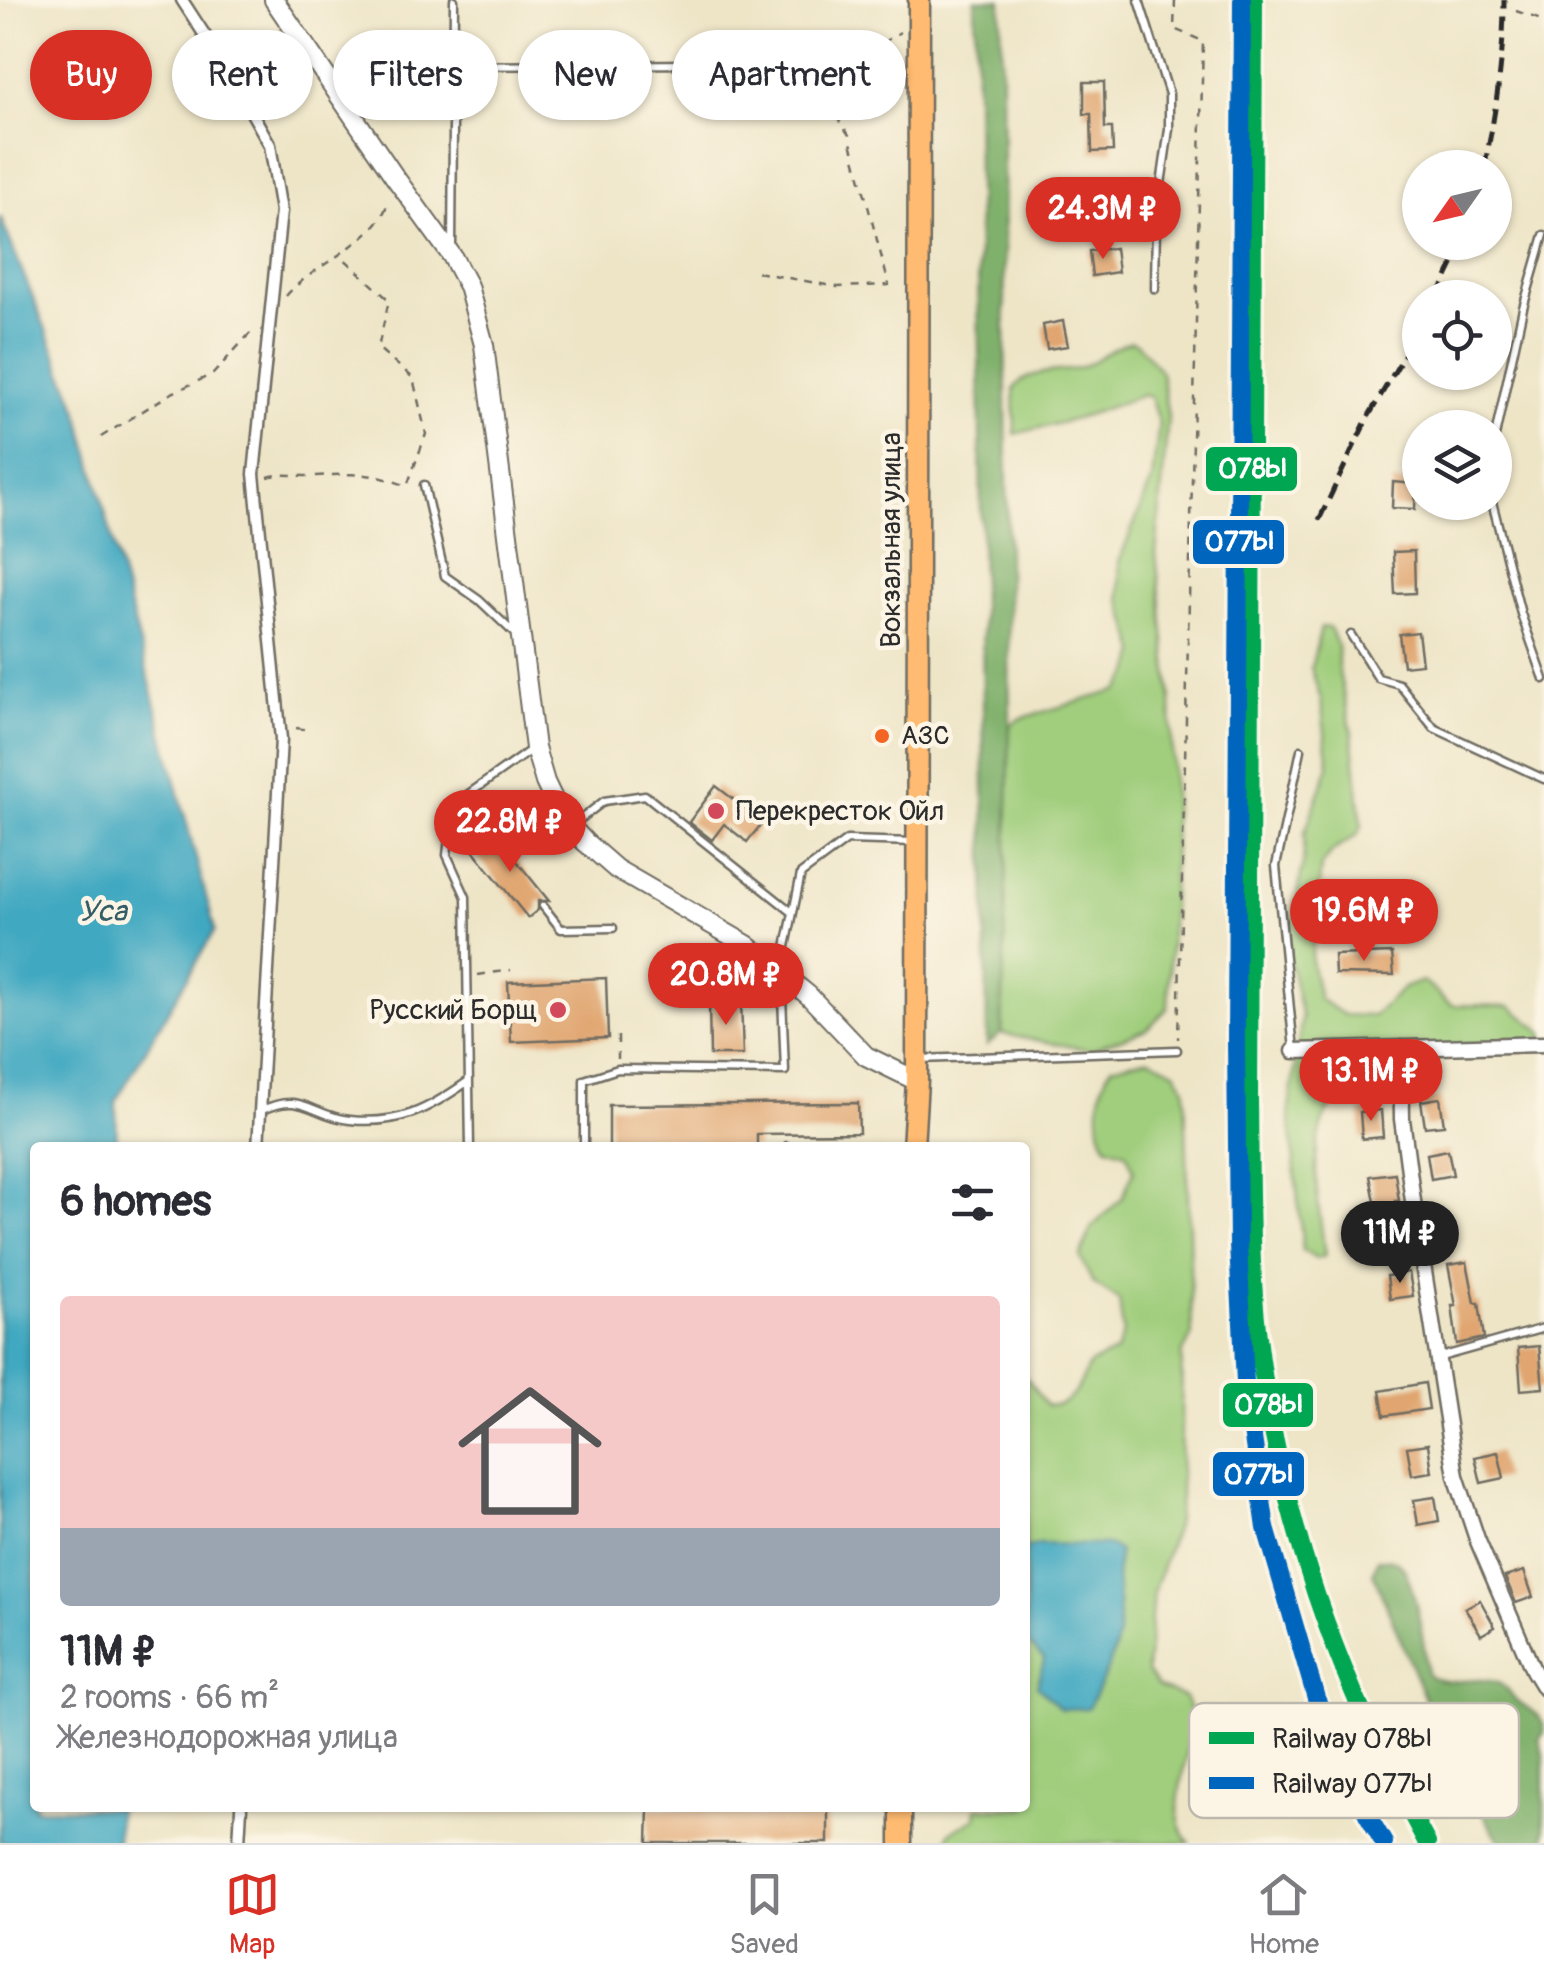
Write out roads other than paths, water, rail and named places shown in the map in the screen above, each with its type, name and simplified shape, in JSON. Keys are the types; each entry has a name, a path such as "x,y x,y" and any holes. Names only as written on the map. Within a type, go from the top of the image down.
{"main road":[{"name":"Вокзальная улица","path":"913,1142 917,1070 919,10"},
{"path":"901,1812 901,1843"}],"street":[{"path":"182,0 201,30"},
{"path":"274,0 452,256 468,286 484,345 535,748 561,816 616,868 747,945 781,971 866,1056 917,1070"},
{"path":"256,120 270,145 280,211 255,481 280,727 258,1142"},
{"path":"1294,1051 1544,1044"},
{"path":"1402,1048 1402,1118 1456,1476 1476,1538 1532,1670 1544,1688"},
{"path":"239,1843 241,1812"}],"lane":[{"path":"454,0 454,30"},
{"path":"1139,0 1169,94 1169,129 1156,219 1154,289"},
{"path":"498,66 672,64"},
{"path":"452,256 454,120"},
{"path":"1501,410 1544,235"},
{"path":"424,485 444,576 479,600 521,639"},
{"path":"1497,520 1521,614 1544,678"},
{"path":"1351,635 1378,678 1399,684 1434,728 1544,780"},
{"path":"470,1142 466,897 447,855 453,805 535,748"},
{"path":"1294,1051 1276,866 1301,750"},
{"path":"571,827 604,802 645,795 792,912"},
{"path":"462,799 488,836"},
{"path":"584,1142 584,1080 618,1069 785,1071 781,971 801,874 847,840 917,842"},
{"path":"543,906 560,928 613,928"},
{"path":"917,1070 1177,1050"},
{"path":"260,1112 291,1101 347,1120 388,1120 430,1109 468,1081"},
{"path":"1436,1359 1544,1328"}],"water":[{"name":"Уса","path":"0,216 78,409 215,930 116,1101 117,1142 30,1142 30,1812 118,1812 117,1843 0,1843"},
{"path":"1108,1545 1119,1551 1117,1640 1088,1708 1061,1709 1037,1686 1044,1659 1030,1646 1030,1547"}],"railway":[{"path":"1487,150 1499,84 1504,0"},
{"path":"1446,280 1455,260"},
{"path":"1319,520 1367,419 1402,359"}],"rail line":[{"name":"077Ы","path":"1242,0 1238,1245 1245,1382 1266,1528 1318,1703"},
{"name":"078Ы","path":"1254,0 1251,1244 1257,1329 1280,1466 1316,1595 1358,1703"},
{"name":"077Ы","path":"1369,1818 1384,1843"},
{"name":"078Ы","path":"1414,1818 1427,1843"}],"place":[{"name":"АЗС","path":"882,736"},
{"name":"Перекресток Ойл","path":"716,811"},
{"name":"Русский Борщ","path":"558,1010"}]}
